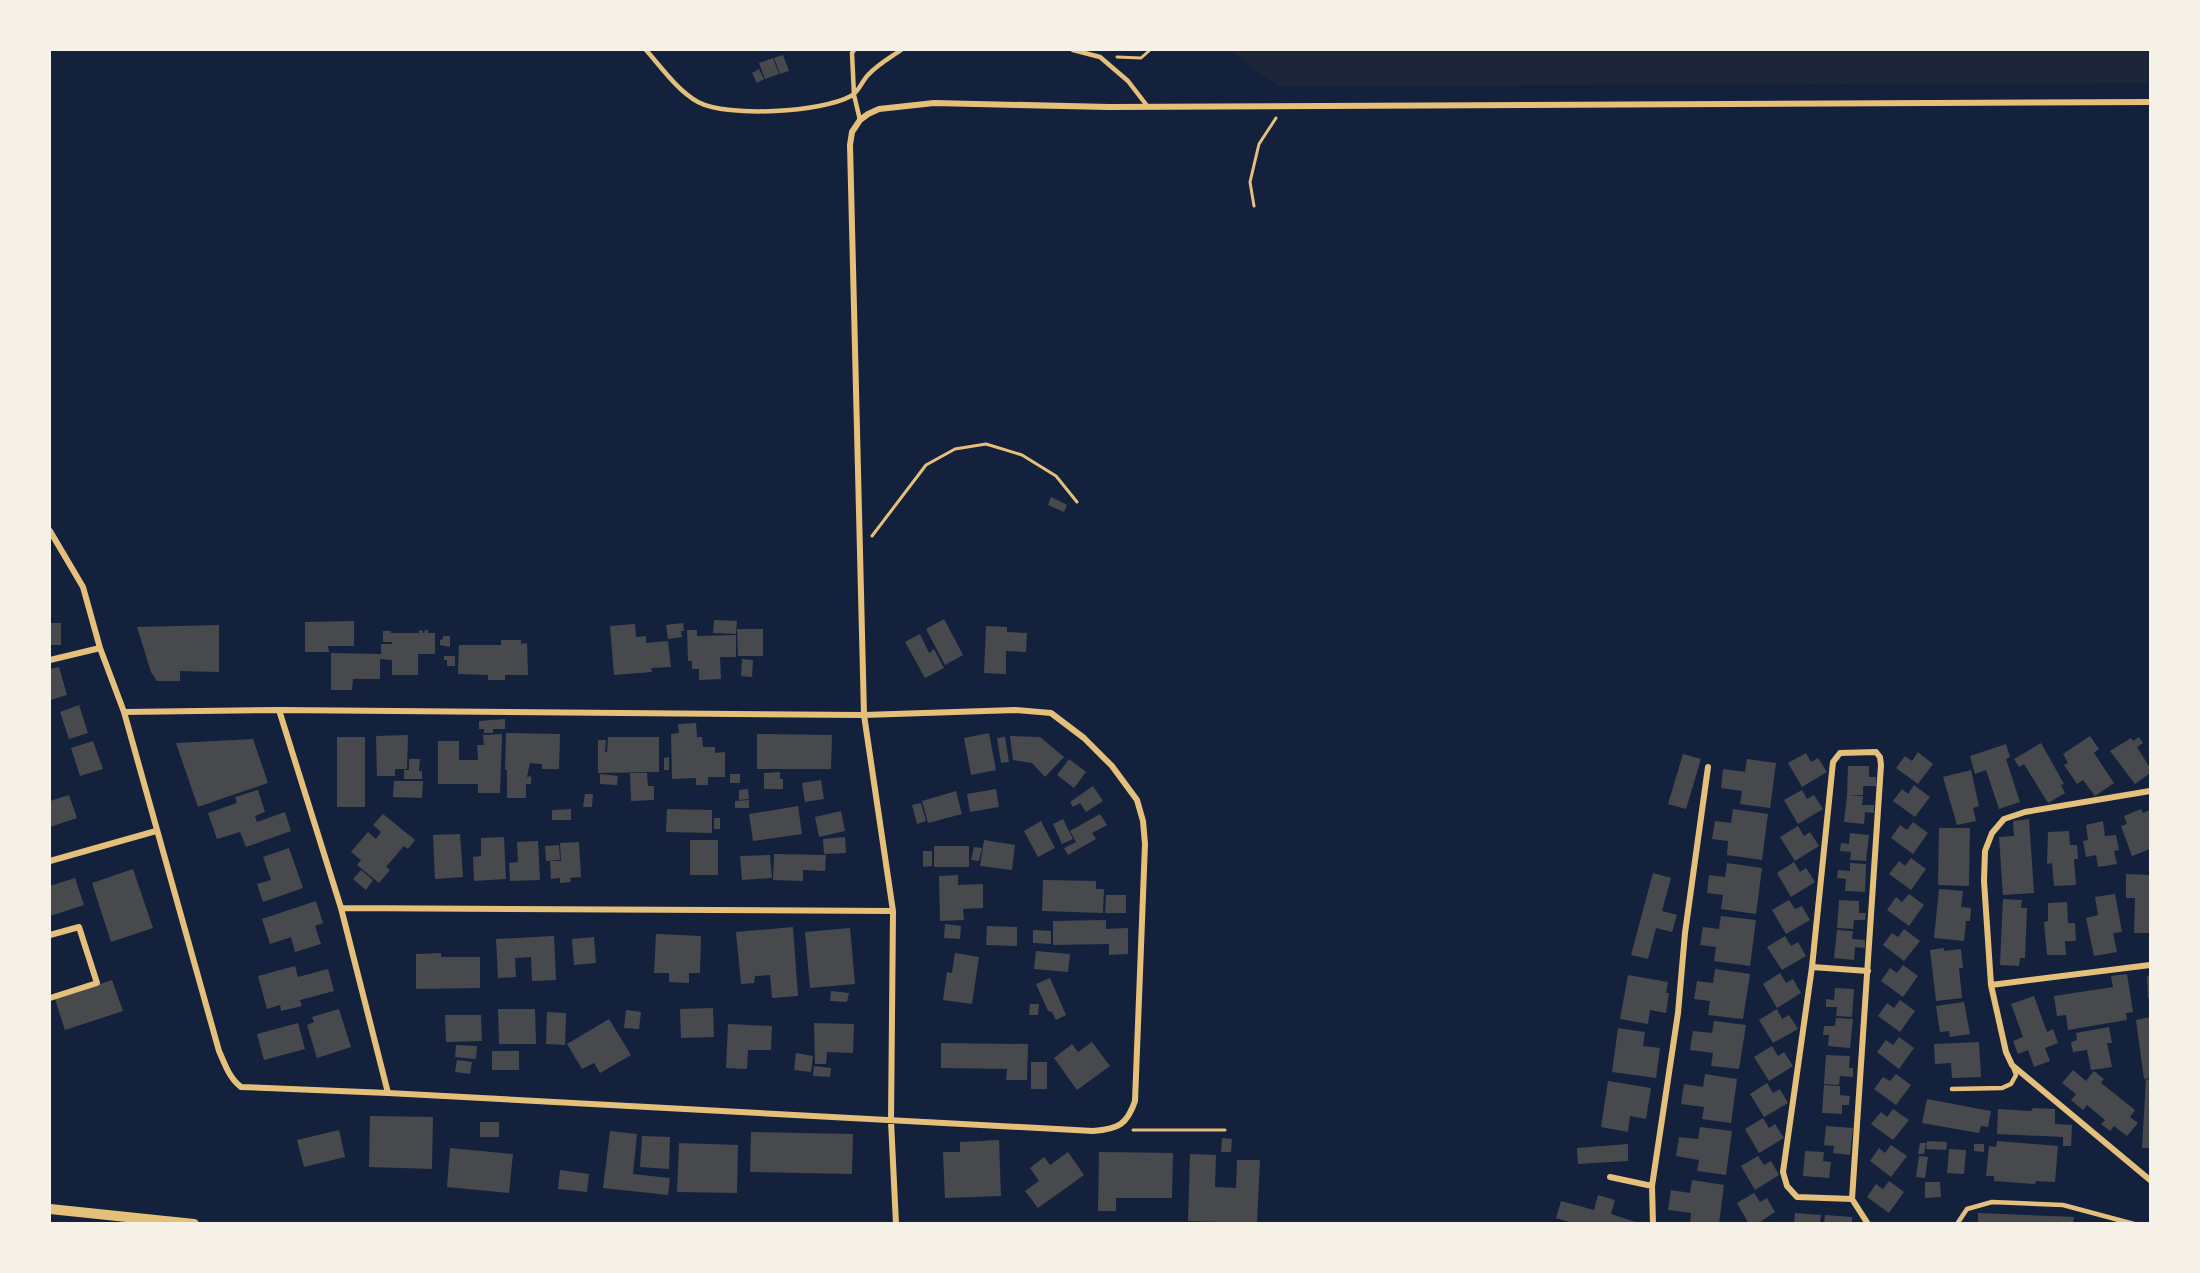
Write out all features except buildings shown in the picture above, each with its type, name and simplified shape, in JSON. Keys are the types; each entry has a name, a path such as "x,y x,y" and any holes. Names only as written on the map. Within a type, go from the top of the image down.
{"street":[{"path":"896,1224 891,1121 893,911 864,715 850,145 852,132 860,120 879,109 934,103 1283,107 2151,102"},
{"path":"50,531 83,587 100,648 124,712 219,1050 235,1082 241,1087 1093,1131 1110,1130 1130,1117 1135,1101 1145,844 1143,821 1137,800 1112,766 1084,738 1051,713 1015,710 864,715 279,710 124,712"},
{"path":"50,660 100,648"},
{"path":"279,710 341,908 388,1093"},
{"path":"1852,1199 1797,1197 1785,1182 1783,1173 1812,967 1833,762 1840,753 1876,752 1880,757 1881,765 1852,1199 1868,1224"},
{"path":"1653,1224 1652,1186 1678,1013 1685,933 1708,767"},
{"path":"2151,791 2025,812 2004,819 1992,833 1985,851 1984,881 1991,985 2006,1052 2012,1065 2151,1180"},
{"path":"50,861 156,831"},
{"path":"341,908 893,911"},
{"path":"50,935 79,927 97,983 50,998"},
{"path":"1991,985 2151,964"},
{"path":"1812,967 1868,971"},
{"path":"1610,1177 1652,1186"},
{"path":"50,1209 194,1224"}],"lane":[{"path":"646,50 674,82 698,102 717,108 748,111 795,109 833,104 854,94 869,74 901,50"},
{"path":"854,50 852,54 854,94 860,120"},
{"path":"1073,50 1100,57 1128,81 1148,107"},
{"path":"1952,1089 2002,1088 2011,1084 2016,1075 2012,1065"},
{"path":"1957,1224 1967,1209 1992,1202 2063,1205 2134,1224"}],"path":[{"path":"1100,57 1141,58 1150,50"},
{"path":"1254,206 1250,182 1259,144 1283,107"},
{"path":"860,552 926,465 955,449 986,444 1022,455 1056,476 1077,502"},
{"path":"1110,1130 1225,1130"}],"shaded area":[{"path":"1230,50 2150,50 2150,83 1277,86"}]}
